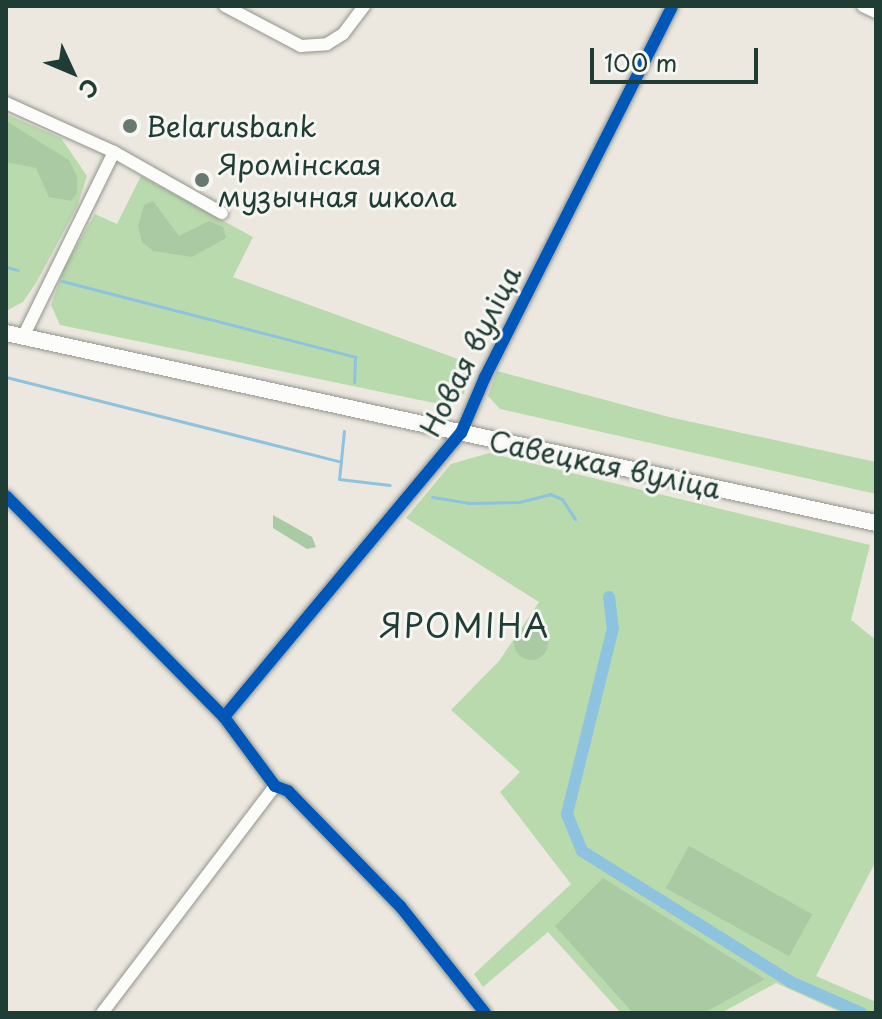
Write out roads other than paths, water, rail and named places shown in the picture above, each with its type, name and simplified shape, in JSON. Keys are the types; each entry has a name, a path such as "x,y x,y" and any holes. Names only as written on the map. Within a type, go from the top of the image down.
{"main road":[{"name":"Савецкая вуліца","path":"14,335 876,523"}],"street":[{"path":"225,6 301,46 327,44 343,34 364,6"},
{"name":"Новая вуліца","path":"224,717 461,433 485,377 672,6"},
{"path":"863,6 876,12"},
{"path":"6,103 114,152 222,213"},
{"path":"14,335 114,152"},
{"path":"6,496 224,717 275,786 288,791 400,906 485,1013"},
{"path":"102,1013 275,786"}],"waterway":[{"path":"6,267 18,270"},
{"path":"62,281 355,357 354,382"},
{"path":"6,377 339,461"},
{"path":"344,431 339,479 390,485"},
{"path":"432,497 468,503 519,502 550,494 562,499 575,519"},
{"path":"609,597 613,628 567,814 582,851 791,982 861,1013"}],"place":[{"name":"Belarusbank","path":"130,126"},
{"name":"Яромінская музычная школа","path":"202,180"}],"district":[{"name":"ЯРОМІНА","path":"465,625"}]}
